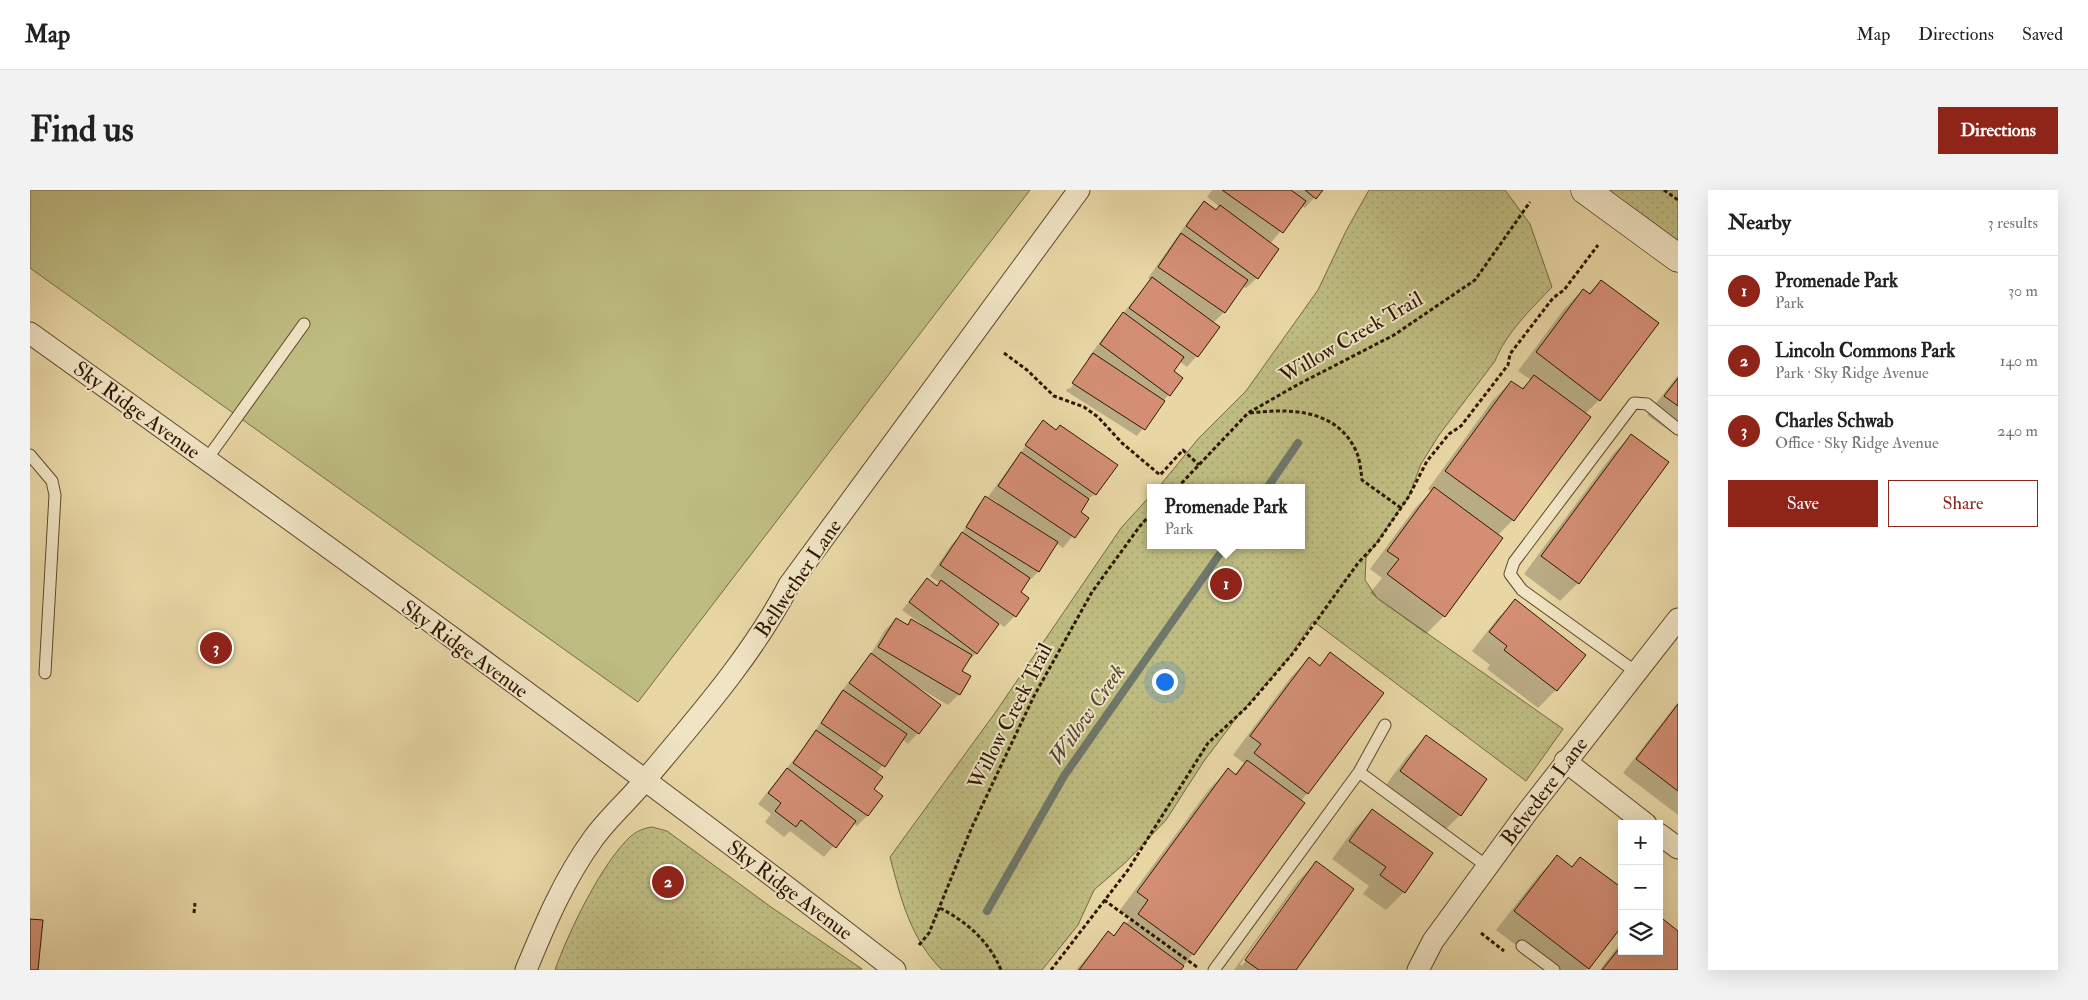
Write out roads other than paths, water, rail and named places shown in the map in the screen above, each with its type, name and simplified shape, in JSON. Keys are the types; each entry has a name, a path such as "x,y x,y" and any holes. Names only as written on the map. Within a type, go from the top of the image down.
{"main road":[{"path":"1585,190 1678,258"}],"street":[{"name":"Bellwether Lane","path":"526,970 552,909 593,839 645,780 756,641 789,585 1079,190"},
{"name":"Sky Ridge Avenue","path":"30,333 206,459 645,780 895,970"},
{"name":"Belvedere Lane","path":"1418,970 1433,941 1565,761 1678,619"},
{"path":"1565,761 1641,820"},
{"path":"1663,837 1678,848"}],"lane":[{"path":"206,459 304,324"},
{"path":"1636,672 1522,590 1510,574 1514,562 1634,403 1647,404 1678,429"},
{"path":"30,455 52,481 55,494 45,673"},
{"path":"1214,970 1359,772 1385,725"},
{"path":"1359,772 1488,867"},
{"path":"1522,946 1554,970"}],"waterway":[{"name":"Willow Creek","path":"1270,484 1298,443"},
{"name":"Willow Creek","path":"987,911 1064,776 1223,549"}],"place":[{"name":"Promenade Park","path":"1226,584"},
{"name":"Charles Schwab","path":"216,648"},
{"name":"Lincoln Commons Park","path":"668,882"}]}
